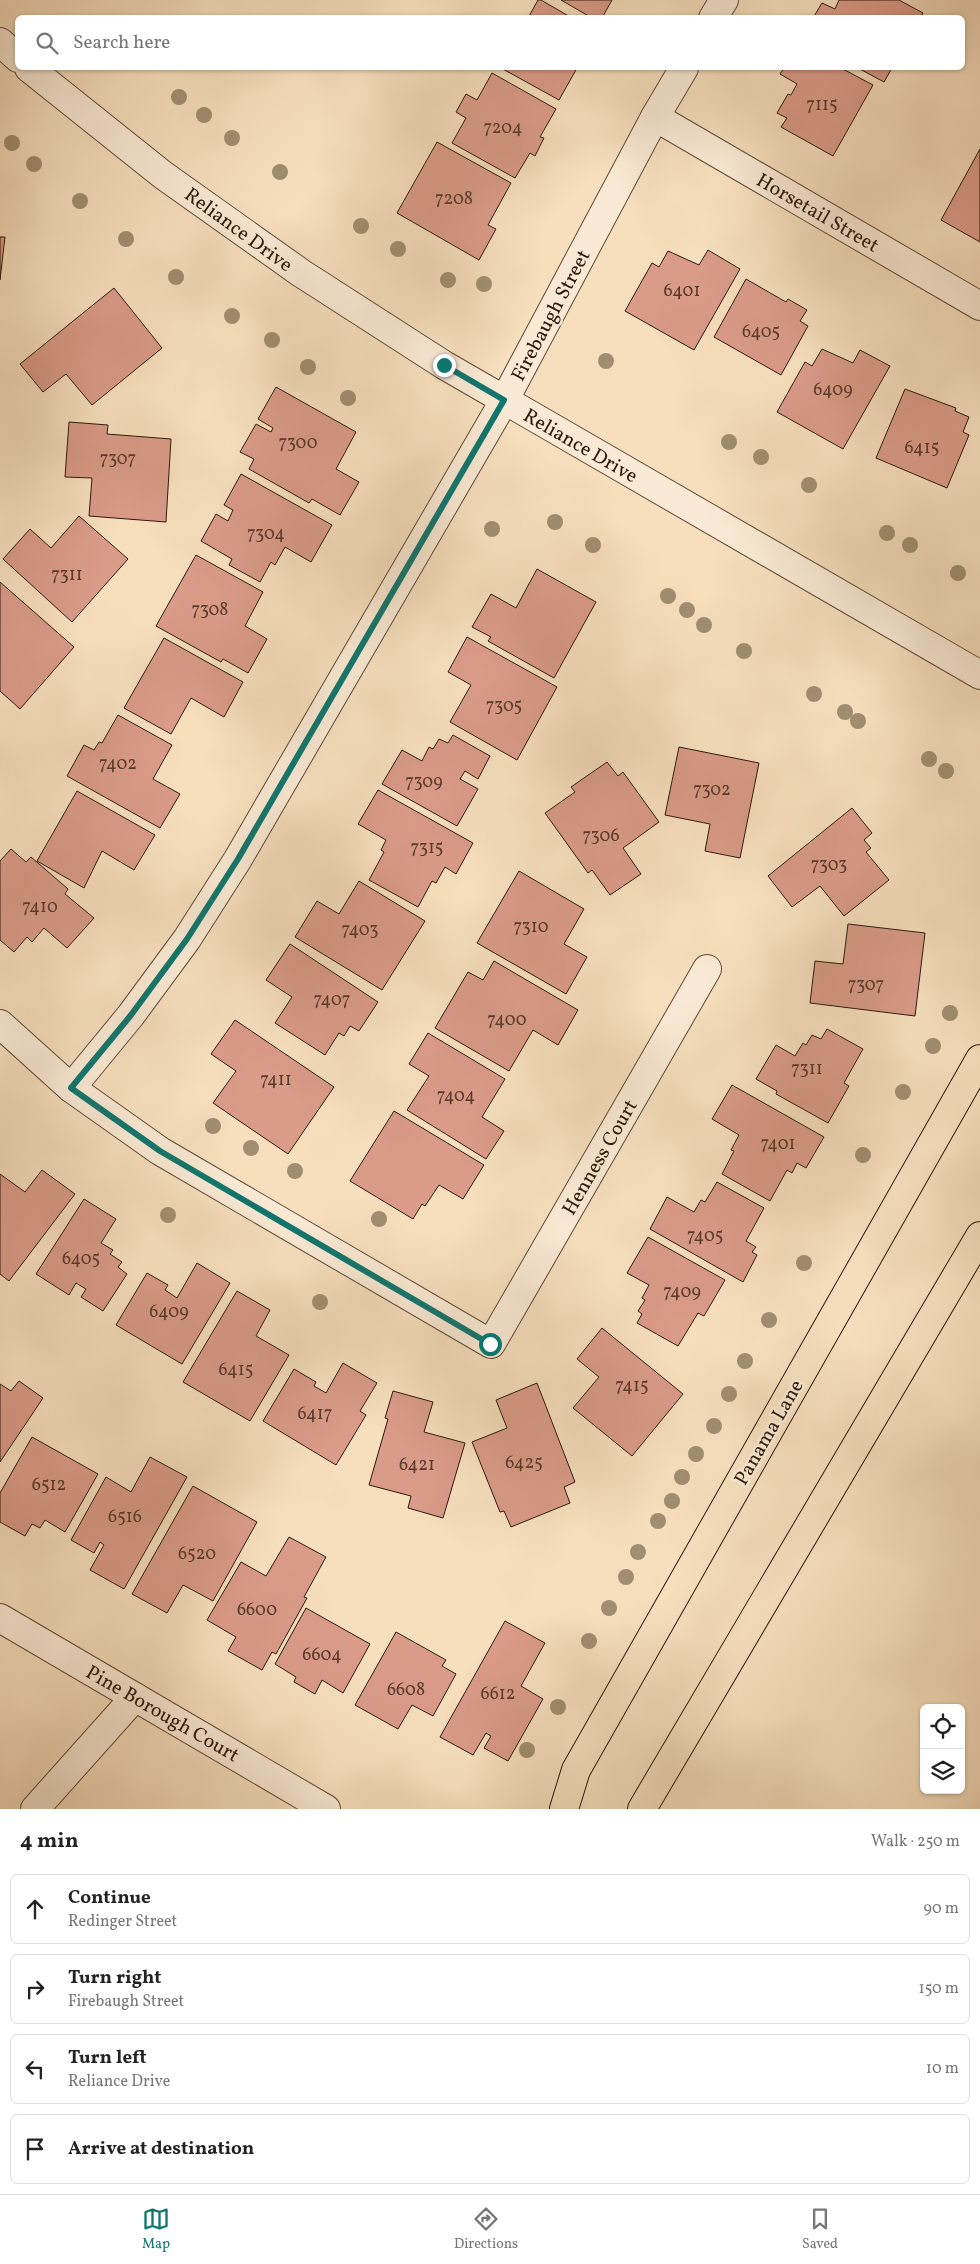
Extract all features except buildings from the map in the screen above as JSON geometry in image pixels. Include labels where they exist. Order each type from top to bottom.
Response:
[{"type":"main road","name":"Panama Lane","points":[[564,1809],[576,1770],[980,1059]]},
{"type":"main road","points":[[642,1809],[980,1236]]},
{"type":"street","points":[[715,15],[724,0]]},
{"type":"street","points":[[0,42],[15,55]]},
{"type":"street","name":"Reliance Drive","points":[[32,70],[163,175],[301,273],[504,400],[980,675]]},
{"type":"street","name":"Firebaugh Street","points":[[71,1088],[131,1015],[187,939],[238,859],[504,400],[655,117],[683,70]]},
{"type":"street","name":"Horsetail Street","points":[[655,117],[980,306]]},
{"type":"street","name":"Henness Court","points":[[71,1088],[160,1151],[490,1344],[707,969]]},
{"type":"street","points":[[0,1024],[71,1088]]},
{"type":"street","name":"Pine Borough Court","points":[[0,1618],[326,1809]]},
{"type":"street","points":[[35,1809],[135,1697]]},
{"type":"route","points":[[444,365],[504,400],[238,859],[187,939],[131,1015],[71,1088],[160,1151],[490,1344]]}]
